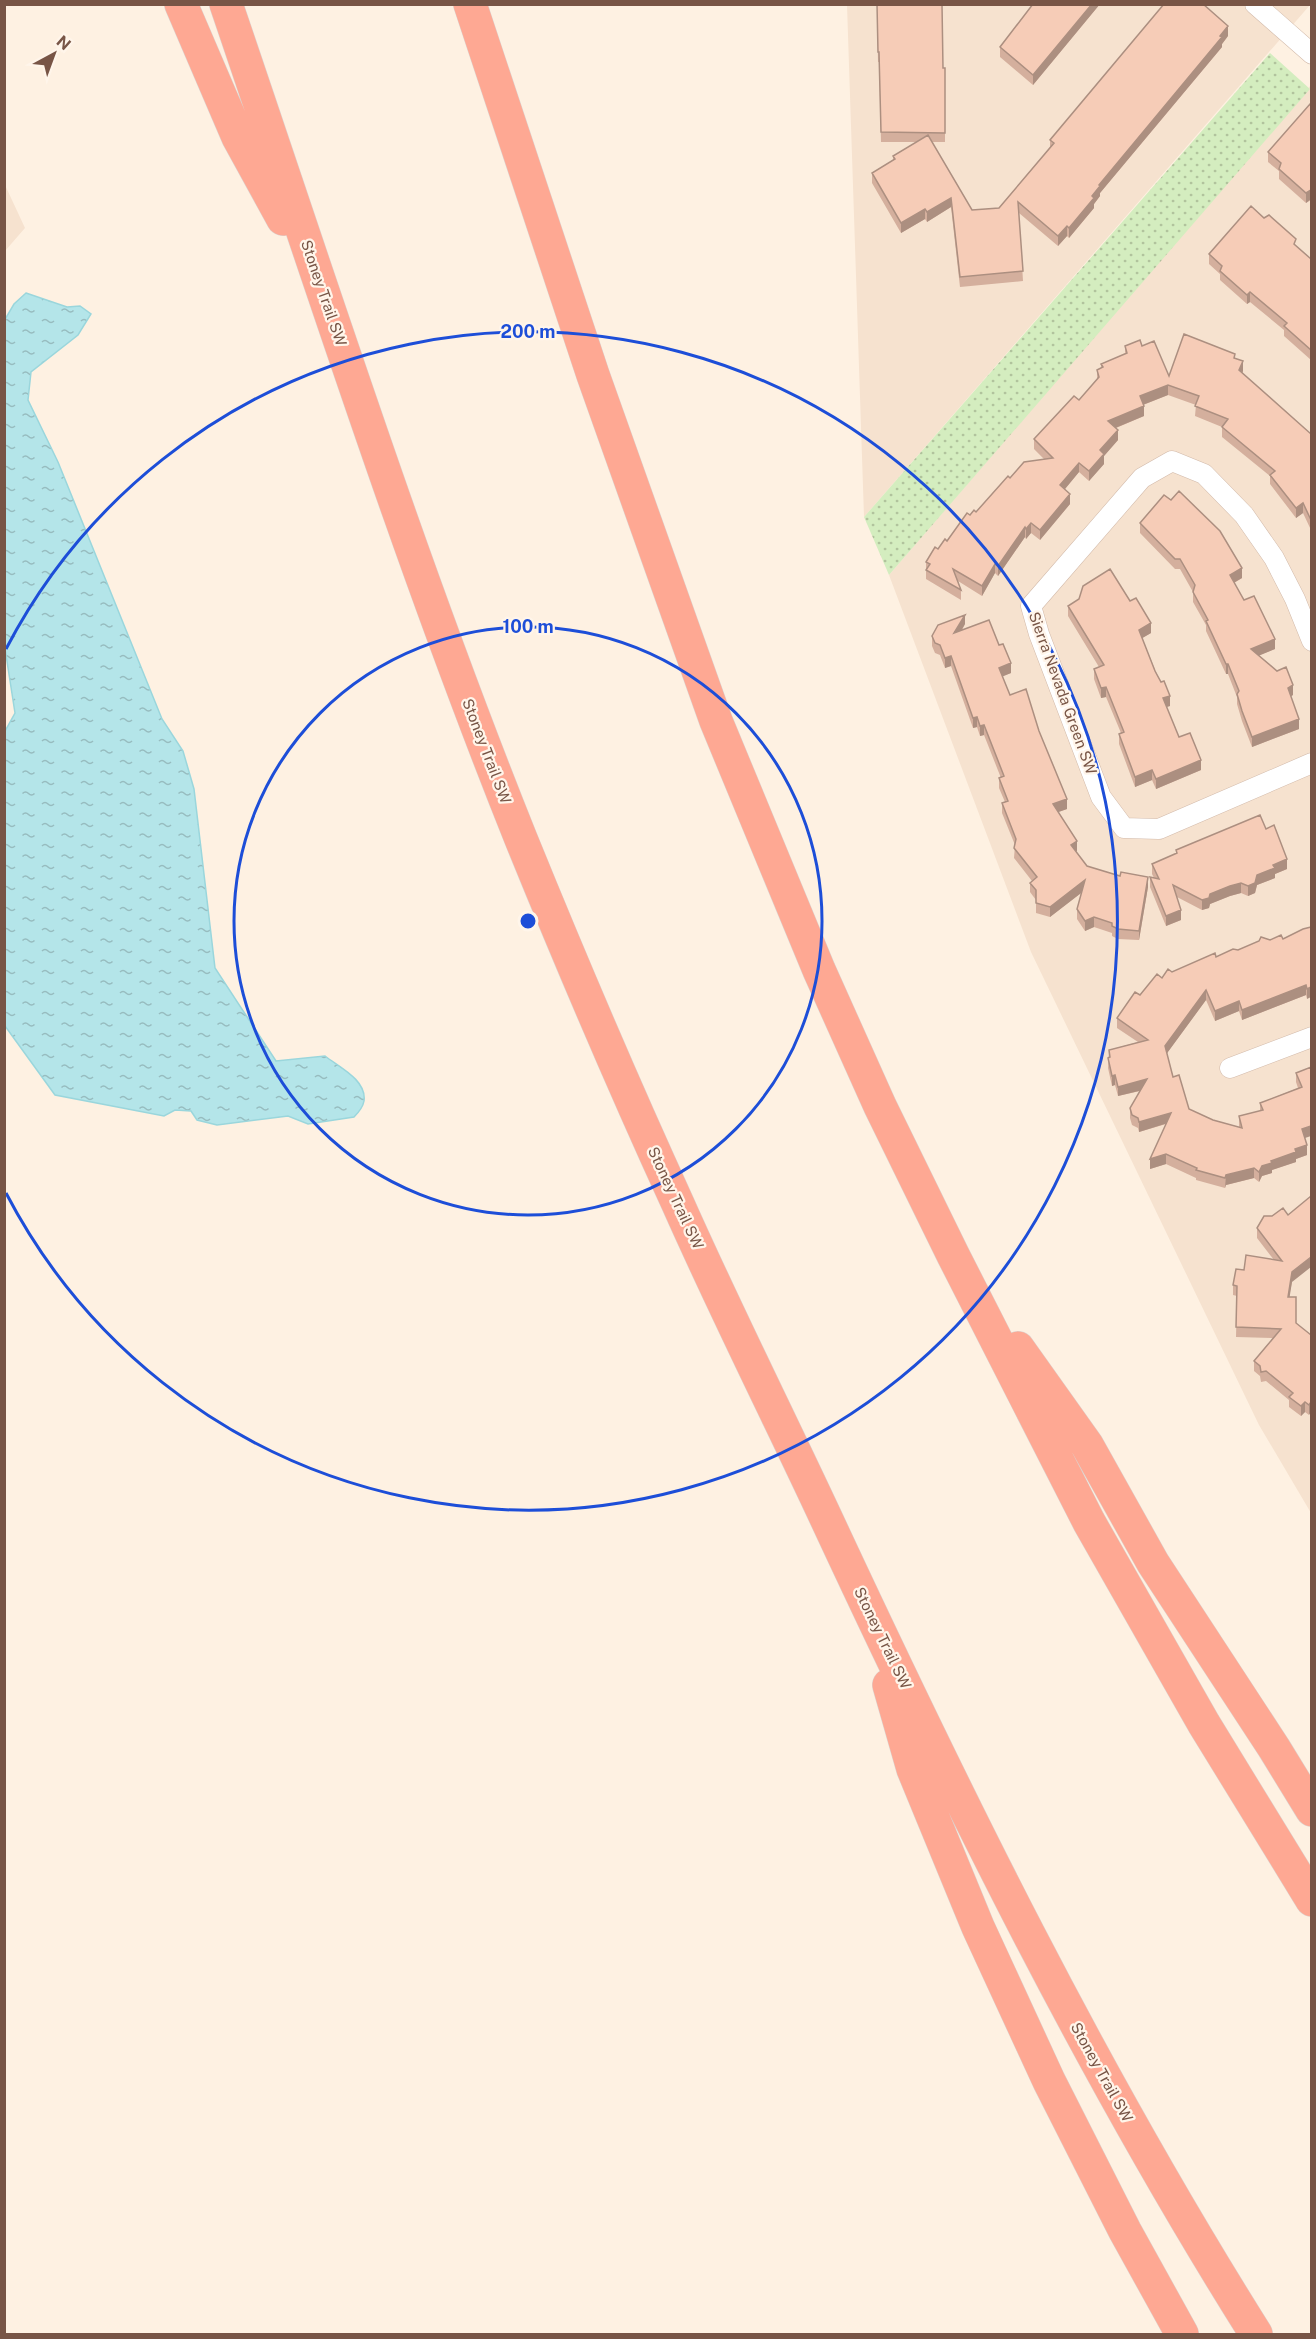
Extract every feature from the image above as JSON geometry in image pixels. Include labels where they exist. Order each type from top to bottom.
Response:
[{"type":"highway","points":[[181,4],[238,137],[325,295]]},
{"type":"highway","name":"Stoney Trail SW","points":[[226,4],[385,473],[449,652],[598,1027],[681,1212],[866,1605],[972,1822],[1096,2064],[1205,2253],[1256,2334]]},
{"type":"highway","points":[[470,4],[593,375],[716,721],[819,970],[880,1106],[1089,1522],[1204,1724],[1311,1900]]},
{"type":"highway","points":[[953,1255],[1087,1445],[1153,1563],[1274,1748],[1311,1810]]},
{"type":"highway","points":[[866,1605],[913,1769],[978,1927],[1049,2081],[1125,2231],[1182,2334]]},
{"type":"street","points":[[1256,4],[1311,54]]},
{"type":"street","name":"Sierra Nevada Green SW","points":[[1311,640],[1295,599],[1274,558],[1244,515],[1204,474],[1172,461],[1142,478],[1031,606],[1039,634],[1101,797],[1124,828],[1159,829],[1311,764]]},
{"type":"street","points":[[1230,1068],[1311,1037]]},
{"type":"shaded area","points":[[847,5],[1310,5],[864,517]]},
{"type":"shaded area","points":[[1311,85],[1311,1513],[1259,1425],[1031,952],[889,575]]},
{"type":"shaded area","points":[[5,185],[25,228],[4,251]]},
{"type":"green space","points":[[1270,53],[1310,89],[889,575],[864,517]]},
{"type":"water","points":[[26,293],[67,307],[80,306],[91,314],[78,335],[31,372],[28,400],[58,462],[162,719],[183,751],[194,789],[215,968],[276,1061],[325,1056],[357,1080],[364,1093],[364,1101],[354,1117],[308,1124],[288,1116],[217,1125],[197,1120],[191,1111],[175,1110],[164,1116],[55,1095],[5,1026],[4,733],[15,713],[4,642],[4,321],[14,304]]},
{"type":"building","points":[[877,4],[942,4],[945,133],[881,132]]},
{"type":"building","points":[[1033,4],[1092,4],[1033,75],[1000,47]]},
{"type":"building","points":[[1164,4],[1203,4],[1228,26],[1220,36],[1222,37],[1099,185],[1092,196],[1094,198],[1069,228],[1067,226],[1058,236],[1018,202],[1023,271],[960,277],[951,198],[901,223],[872,173],[895,159],[893,156],[928,135],[972,210],[999,208],[1054,143],[1050,140]]},
{"type":"building","points":[[1310,104],[1311,190],[1306,193],[1279,169],[1281,163],[1268,152]]},
{"type":"building","points":[[1251,206],[1264,218],[1269,215],[1296,239],[1294,244],[1311,259],[1311,350],[1284,326],[1287,323],[1250,292],[1247,295],[1220,271],[1222,266],[1209,254]]},
{"type":"building","points":[[1184,334],[1235,354],[1234,358],[1243,361],[1239,370],[1311,434],[1311,520],[1303,503],[1296,508],[1270,475],[1275,471],[1222,427],[1228,419],[1195,406],[1199,396],[1168,385],[1140,396],[1144,406],[1108,421],[1118,430],[1100,450],[1104,454],[1089,471],[1079,463],[1060,485],[1070,494],[1040,530],[1031,523],[1026,529],[1025,527],[998,566],[995,564],[982,586],[953,569],[961,590],[926,570],[930,564],[926,562],[935,547],[938,549],[945,539],[947,541],[967,513],[970,515],[974,510],[976,512],[1008,476],[1010,478],[1024,462],[1053,458],[1034,439],[1074,396],[1079,400],[1099,377],[1097,370],[1103,367],[1101,364],[1127,353],[1125,346],[1140,340],[1142,346],[1154,341],[1169,376]]},
{"type":"building","points":[[1179,491],[1220,531],[1242,568],[1230,575],[1244,600],[1254,596],[1275,639],[1251,649],[1277,671],[1286,667],[1293,685],[1288,688],[1299,719],[1252,737],[1237,694],[1239,691],[1206,621],[1208,620],[1193,592],[1195,585],[1180,559],[1175,559],[1140,523],[1164,495],[1171,500]]},
{"type":"building","points":[[1110,569],[1130,601],[1136,598],[1151,623],[1139,630],[1155,671],[1161,682],[1164,681],[1170,696],[1163,698],[1179,737],[1190,733],[1201,760],[1156,779],[1152,770],[1135,777],[1119,734],[1124,732],[1106,687],[1101,688],[1094,669],[1104,665],[1068,606],[1079,599],[1083,586]]},
{"type":"building","points":[[965,615],[954,633],[989,620],[999,645],[1003,644],[1011,663],[999,668],[1010,695],[1026,689],[1039,731],[1067,799],[1053,804],[1077,841],[1071,845],[1087,866],[1120,876],[1121,872],[1148,877],[1139,931],[1118,929],[1112,926],[1112,923],[1094,917],[1085,921],[1077,909],[1085,880],[1050,907],[1036,903],[1036,890],[1030,883],[1037,877],[1014,848],[1016,839],[1002,803],[1008,801],[999,778],[1004,776],[984,725],[980,726],[977,717],[973,718],[951,656],[945,658],[940,645],[935,643],[932,636],[938,625]]},
{"type":"building","points":[[1260,815],[1266,829],[1274,825],[1287,859],[1273,865],[1275,868],[1257,875],[1255,883],[1248,886],[1241,883],[1230,886],[1202,900],[1173,885],[1181,910],[1166,916],[1150,877],[1159,879],[1152,864],[1177,853],[1176,850]]},
{"type":"building","points":[[1311,927],[1311,987],[1307,989],[1306,985],[1242,1010],[1239,1001],[1215,1011],[1206,990],[1165,1046],[1173,1077],[1179,1075],[1189,1109],[1213,1120],[1242,1128],[1239,1116],[1263,1110],[1260,1103],[1302,1087],[1296,1073],[1311,1067],[1311,1126],[1302,1129],[1307,1145],[1262,1166],[1259,1172],[1254,1168],[1226,1175],[1225,1178],[1196,1170],[1197,1168],[1166,1154],[1150,1159],[1171,1113],[1139,1122],[1138,1118],[1132,1115],[1130,1108],[1147,1079],[1118,1087],[1115,1075],[1112,1076],[1108,1058],[1110,1057],[1109,1050],[1148,1040],[1117,1018],[1135,992],[1140,995],[1157,974],[1162,978],[1168,969],[1172,972],[1215,953],[1216,957],[1233,949],[1238,950],[1259,941],[1261,937],[1270,940],[1281,935],[1283,939]]},
{"type":"building","points":[[1311,1196],[1311,1257],[1292,1272],[1288,1297],[1296,1297],[1296,1323],[1311,1335],[1311,1402],[1309,1405],[1305,1402],[1301,1406],[1289,1397],[1293,1393],[1266,1371],[1261,1372],[1260,1366],[1254,1361],[1281,1329],[1236,1327],[1237,1286],[1233,1285],[1236,1269],[1244,1270],[1246,1255],[1282,1261],[1257,1228],[1264,1216],[1272,1216],[1283,1208],[1288,1215]]}]
